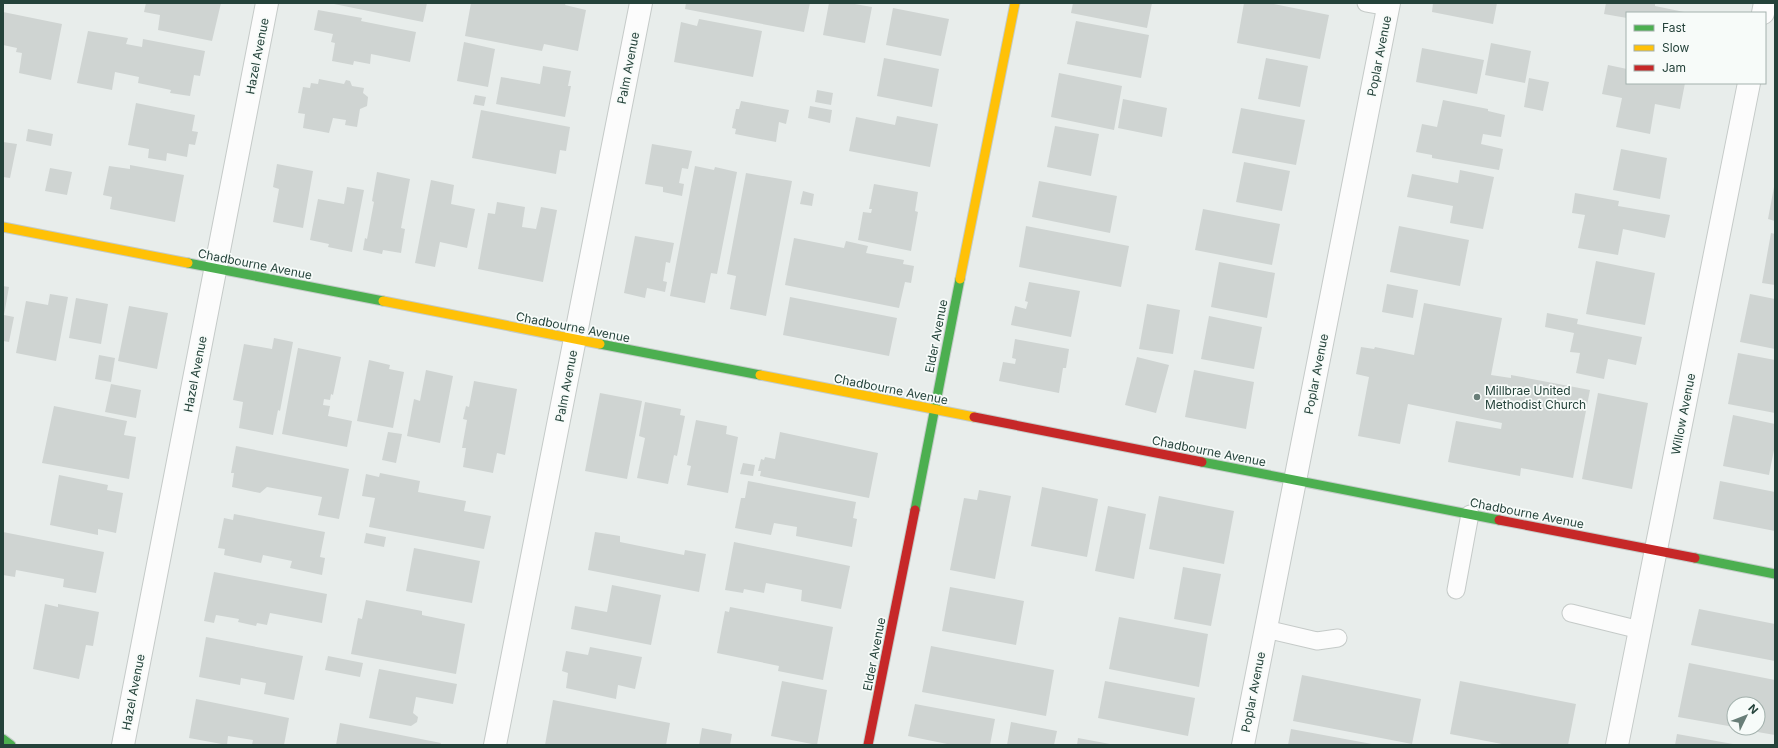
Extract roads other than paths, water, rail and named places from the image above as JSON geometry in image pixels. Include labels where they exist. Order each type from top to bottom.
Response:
[{"type":"street","name":"Hazel Avenue","points":[[123,745],[268,3]]},
{"type":"street","name":"Palm Avenue","points":[[495,745],[641,3]]},
{"type":"street","name":"Elder Avenue","points":[[868,745],[1015,3]]},
{"type":"street","name":"Poplar Avenue","points":[[1243,745],[1389,5]]},
{"type":"street","name":"Willow Avenue","points":[[1617,745],[1749,84]]},
{"type":"street","name":"Chadbourne Avenue","points":[[3,227],[1775,574]]},
{"type":"street","points":[[3,739],[11,745]]},
{"type":"lane","points":[[1366,3],[1389,5]]},
{"type":"lane","points":[[1456,590],[1470,514]]},
{"type":"lane","points":[[1571,613],[1640,630]]},
{"type":"lane","points":[[1266,629],[1317,641],[1338,638]]},
{"type":"place","name":"Millbrae United Methodist Church","points":[[1477,397]]}]
